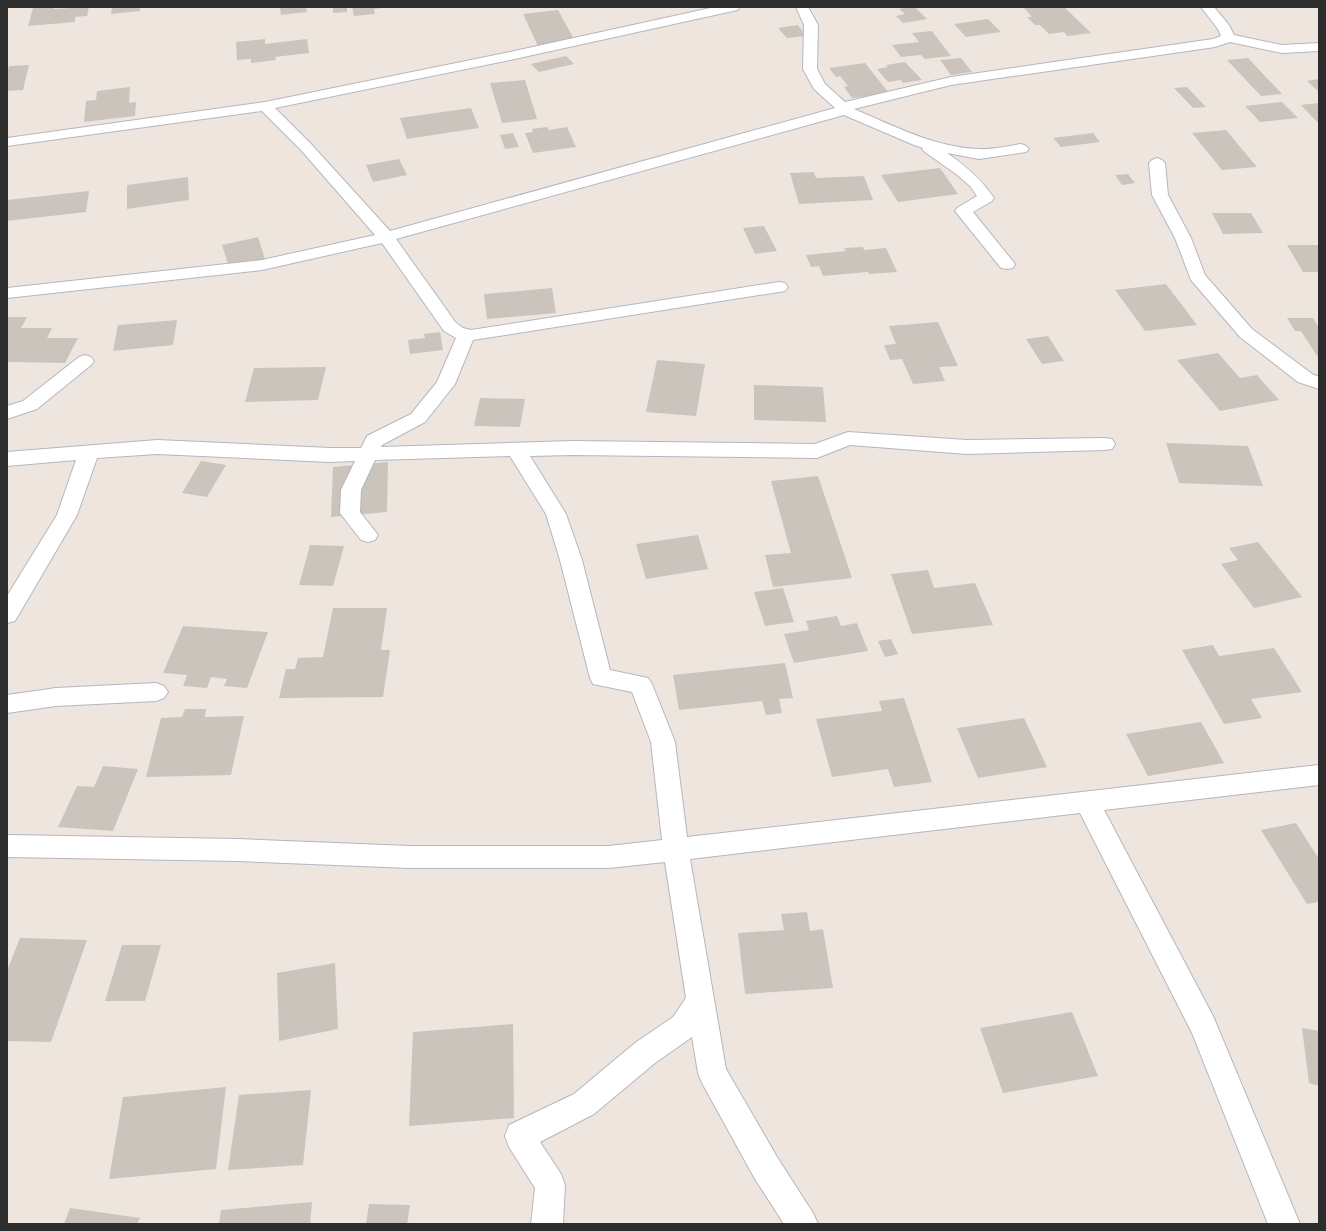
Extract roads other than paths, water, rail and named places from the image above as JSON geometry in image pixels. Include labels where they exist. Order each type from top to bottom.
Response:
[{"type":"street","points":[[7,142],[265,106],[510,56],[734,7]]},
{"type":"street","points":[[802,7],[811,25],[810,69],[819,86],[845,110],[919,142],[943,148],[979,154],[1021,149]]},
{"type":"street","points":[[1207,7],[1224,28],[1229,38]]},
{"type":"street","points":[[7,293],[262,265],[386,237],[845,110],[847,106],[951,81],[1215,43],[1229,38],[1282,49],[1319,46]]},
{"type":"street","points":[[265,106],[306,147],[386,237],[450,327],[458,333],[471,336],[779,287]]},
{"type":"street","points":[[919,142],[958,168],[980,186],[986,198],[963,212],[1007,264]]},
{"type":"street","points":[[1157,163],[1160,195],[1183,238],[1197,276],[1246,333],[1305,378],[1319,383]]},
{"type":"street","points":[[368,535],[350,513],[351,490],[367,454],[374,442],[418,418],[446,384],[466,335]]},
{"type":"street","points":[[7,413],[30,405],[85,361]]},
{"type":"street","points":[[7,459],[157,447],[330,455],[572,448],[817,451],[848,438],[967,447],[1105,444]]},
{"type":"street","points":[[516,450],[556,514],[571,560],[601,678],[640,684],[663,742],[676,849],[712,1073],[766,1168],[802,1224]]},
{"type":"street","points":[[7,615],[67,515],[89,452]]},
{"type":"street","points":[[7,704],[56,697],[156,692]]},
{"type":"street","points":[[7,846],[246,851],[410,857],[609,857],[1319,775]]},
{"type":"street","points":[[1087,802],[1203,1026],[1284,1224]]},
{"type":"street","points":[[547,1224],[550,1185],[520,1136],[584,1104],[645,1053],[683,1027],[700,1001]]}]
